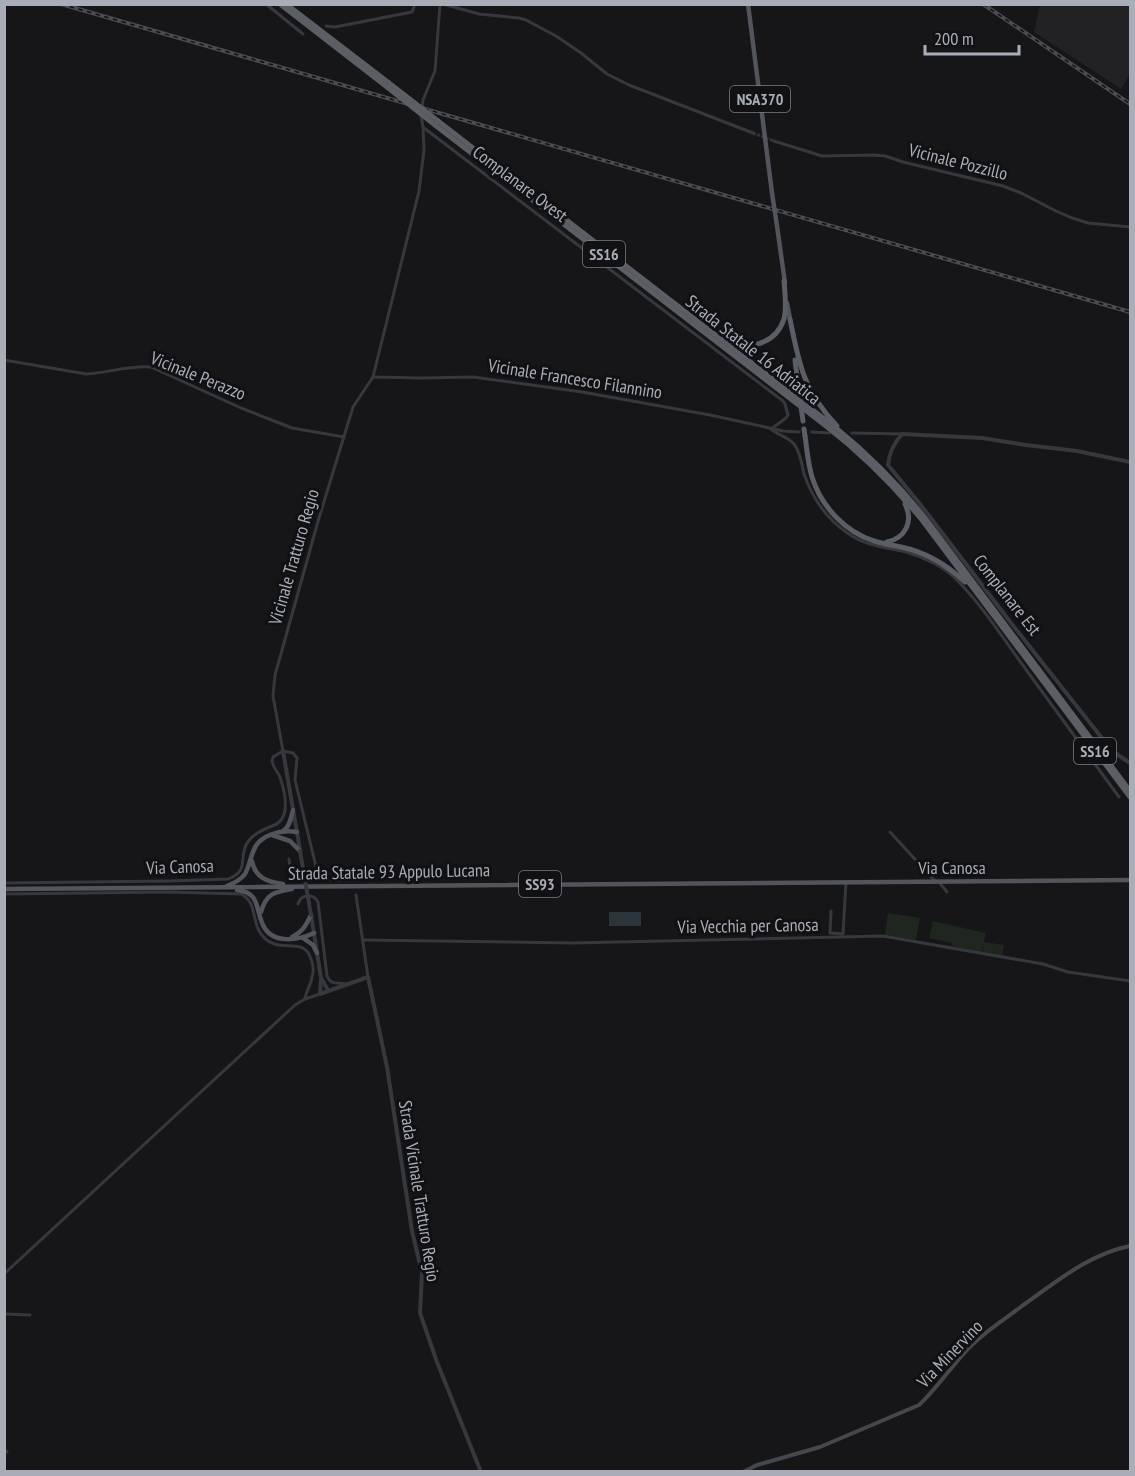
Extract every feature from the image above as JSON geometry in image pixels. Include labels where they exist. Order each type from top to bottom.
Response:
[{"type":"highway","name":"Strada Statale 16 Adriatica","points":[[280,4],[388,85]]},
{"type":"highway","name":"Strada Statale 16 Adriatica","points":[[286,4],[844,439],[879,471],[908,503],[1131,790]]},
{"type":"highway","name":"Strada Statale 16 Adriatica","points":[[437,123],[856,444],[882,468],[910,500],[1131,797]]},
{"type":"highway","name":"SS16","points":[[696,320],[734,344],[748,346],[762,343],[773,335],[782,323],[785,312],[784,281]]},
{"type":"highway","name":"SS16","points":[[790,320],[803,421],[802,430],[813,479],[825,504],[840,522],[852,531],[866,538],[916,551],[942,564],[963,580],[988,608]]},
{"type":"highway","name":"SS16","points":[[790,320],[799,362],[809,388],[829,417],[856,444]]},
{"type":"highway","name":"SS16","points":[[879,471],[907,506],[909,517],[907,527],[901,536],[894,541],[882,543]]},
{"type":"main road","name":"NSA370","points":[[748,4],[790,320]]},
{"type":"main road","points":[[282,834],[289,824],[293,810]]},
{"type":"main road","points":[[222,888],[241,878],[258,843],[272,835],[297,832]]},
{"type":"main road","points":[[282,834],[300,851]]},
{"type":"main road","points":[[251,858],[256,873],[263,879],[272,883],[307,886]]},
{"type":"main road","name":"Via Canosa","points":[[773,883],[1131,880]]},
{"type":"main road","name":"Strada Statale 93 Appulo Lucana","points":[[4,889],[773,883]]},
{"type":"main road","points":[[261,919],[268,897],[275,892],[307,886]]},
{"type":"main road","points":[[222,888],[245,891],[252,896],[257,903],[263,927],[275,937],[289,939],[314,933]]},
{"type":"main road","points":[[302,935],[311,915]]},
{"type":"main road","points":[[302,935],[313,945],[317,953]]},
{"type":"main road","name":"Via Minervino","points":[[744,1472],[820,1447],[919,1405],[930,1395],[967,1349],[983,1334],[1078,1266],[1102,1254],[1131,1246]]},
{"type":"street","points":[[266,4],[303,34]]},
{"type":"street","points":[[326,26],[335,27],[412,12],[415,4]]},
{"type":"street","points":[[442,4],[479,14],[526,20],[556,36],[607,74],[628,85],[753,133]]},
{"type":"street","name":"Vicinale Tratturo Regio","points":[[283,752],[273,684],[319,518],[353,407],[373,377],[419,191],[424,150],[421,116],[423,100],[435,71],[442,4]]},
{"type":"street","name":"Complanare Ovest","points":[[423,128],[783,402],[788,415],[771,429]]},
{"type":"street","name":"Vicinale Pozzillo","points":[[774,141],[822,156],[885,156],[1003,186],[1071,218],[1088,223],[1131,227]]},
{"type":"street","name":"Vicinale Perazzo","points":[[4,360],[86,374],[137,366],[151,367],[241,408],[292,428],[344,437]]},
{"type":"street","name":"Vicinale Francesco Filannino","points":[[373,377],[473,376],[710,414],[771,429]]},
{"type":"street","points":[[771,429],[802,430]]},
{"type":"street","points":[[771,429],[795,445],[806,478],[819,505],[827,516],[843,530],[873,546],[919,556],[956,579],[997,630],[1119,797]]},
{"type":"street","points":[[812,432],[830,433]]},
{"type":"street","points":[[852,433],[982,438],[1077,451],[1131,462]]},
{"type":"street","name":"Complanare Est","points":[[902,434],[894,444],[888,465],[1110,748],[1131,763]]},
{"type":"street","points":[[320,994],[321,978],[283,752],[293,753],[297,758],[295,780],[318,875],[324,880],[352,880]]},
{"type":"street","name":"Via Canosa","points":[[4,883],[228,879],[241,869],[244,864],[245,851],[257,832],[279,823],[284,816],[282,784],[272,760],[273,757],[283,752]]},
{"type":"street","points":[[890,832],[947,892]]},
{"type":"street","points":[[289,859],[294,876],[308,878],[318,875]]},
{"type":"street","points":[[831,911],[830,933],[843,934],[846,882]]},
{"type":"street","name":"Via Canosa","points":[[4,894],[169,892],[242,894],[250,900],[256,925],[264,938],[279,946],[299,946],[304,948],[310,956],[313,976],[305,999]]},
{"type":"street","points":[[4,1274],[287,1013],[305,999],[368,977],[356,895]]},
{"type":"street","points":[[298,904],[304,896],[316,898],[327,976],[333,983],[346,984]]},
{"type":"street","points":[[837,909],[844,909]]},
{"type":"street","name":"Via Vecchia per Canosa","points":[[363,940],[573,943],[883,936],[1043,964],[1068,972],[1131,981]]},
{"type":"street","name":"Strada Vicinale Tratturo Regio","points":[[368,977],[387,1067],[412,1231],[422,1272],[420,1313],[481,1472]]},
{"type":"street","points":[[321,978],[328,990]]},
{"type":"street","points":[[4,1314],[30,1316]]},
{"type":"shaded area","points":[[1040,5],[1130,5],[1130,73],[1121,89],[1034,32]]},
{"type":"shaded area","points":[[609,912],[641,912],[641,926],[609,926]]},
{"type":"shaded area","points":[[888,913],[920,918],[916,940],[885,935]]},
{"type":"shaded area","points":[[933,921],[986,933],[984,942],[1004,945],[1002,955],[983,952],[984,944],[982,952],[952,946],[952,943],[929,938]]},
{"type":"tunnel","points":[[753,133],[774,141]]},
{"type":"railway","points":[[61,4],[1130,312]]},
{"type":"railway","points":[[983,4],[1130,104]]}]
